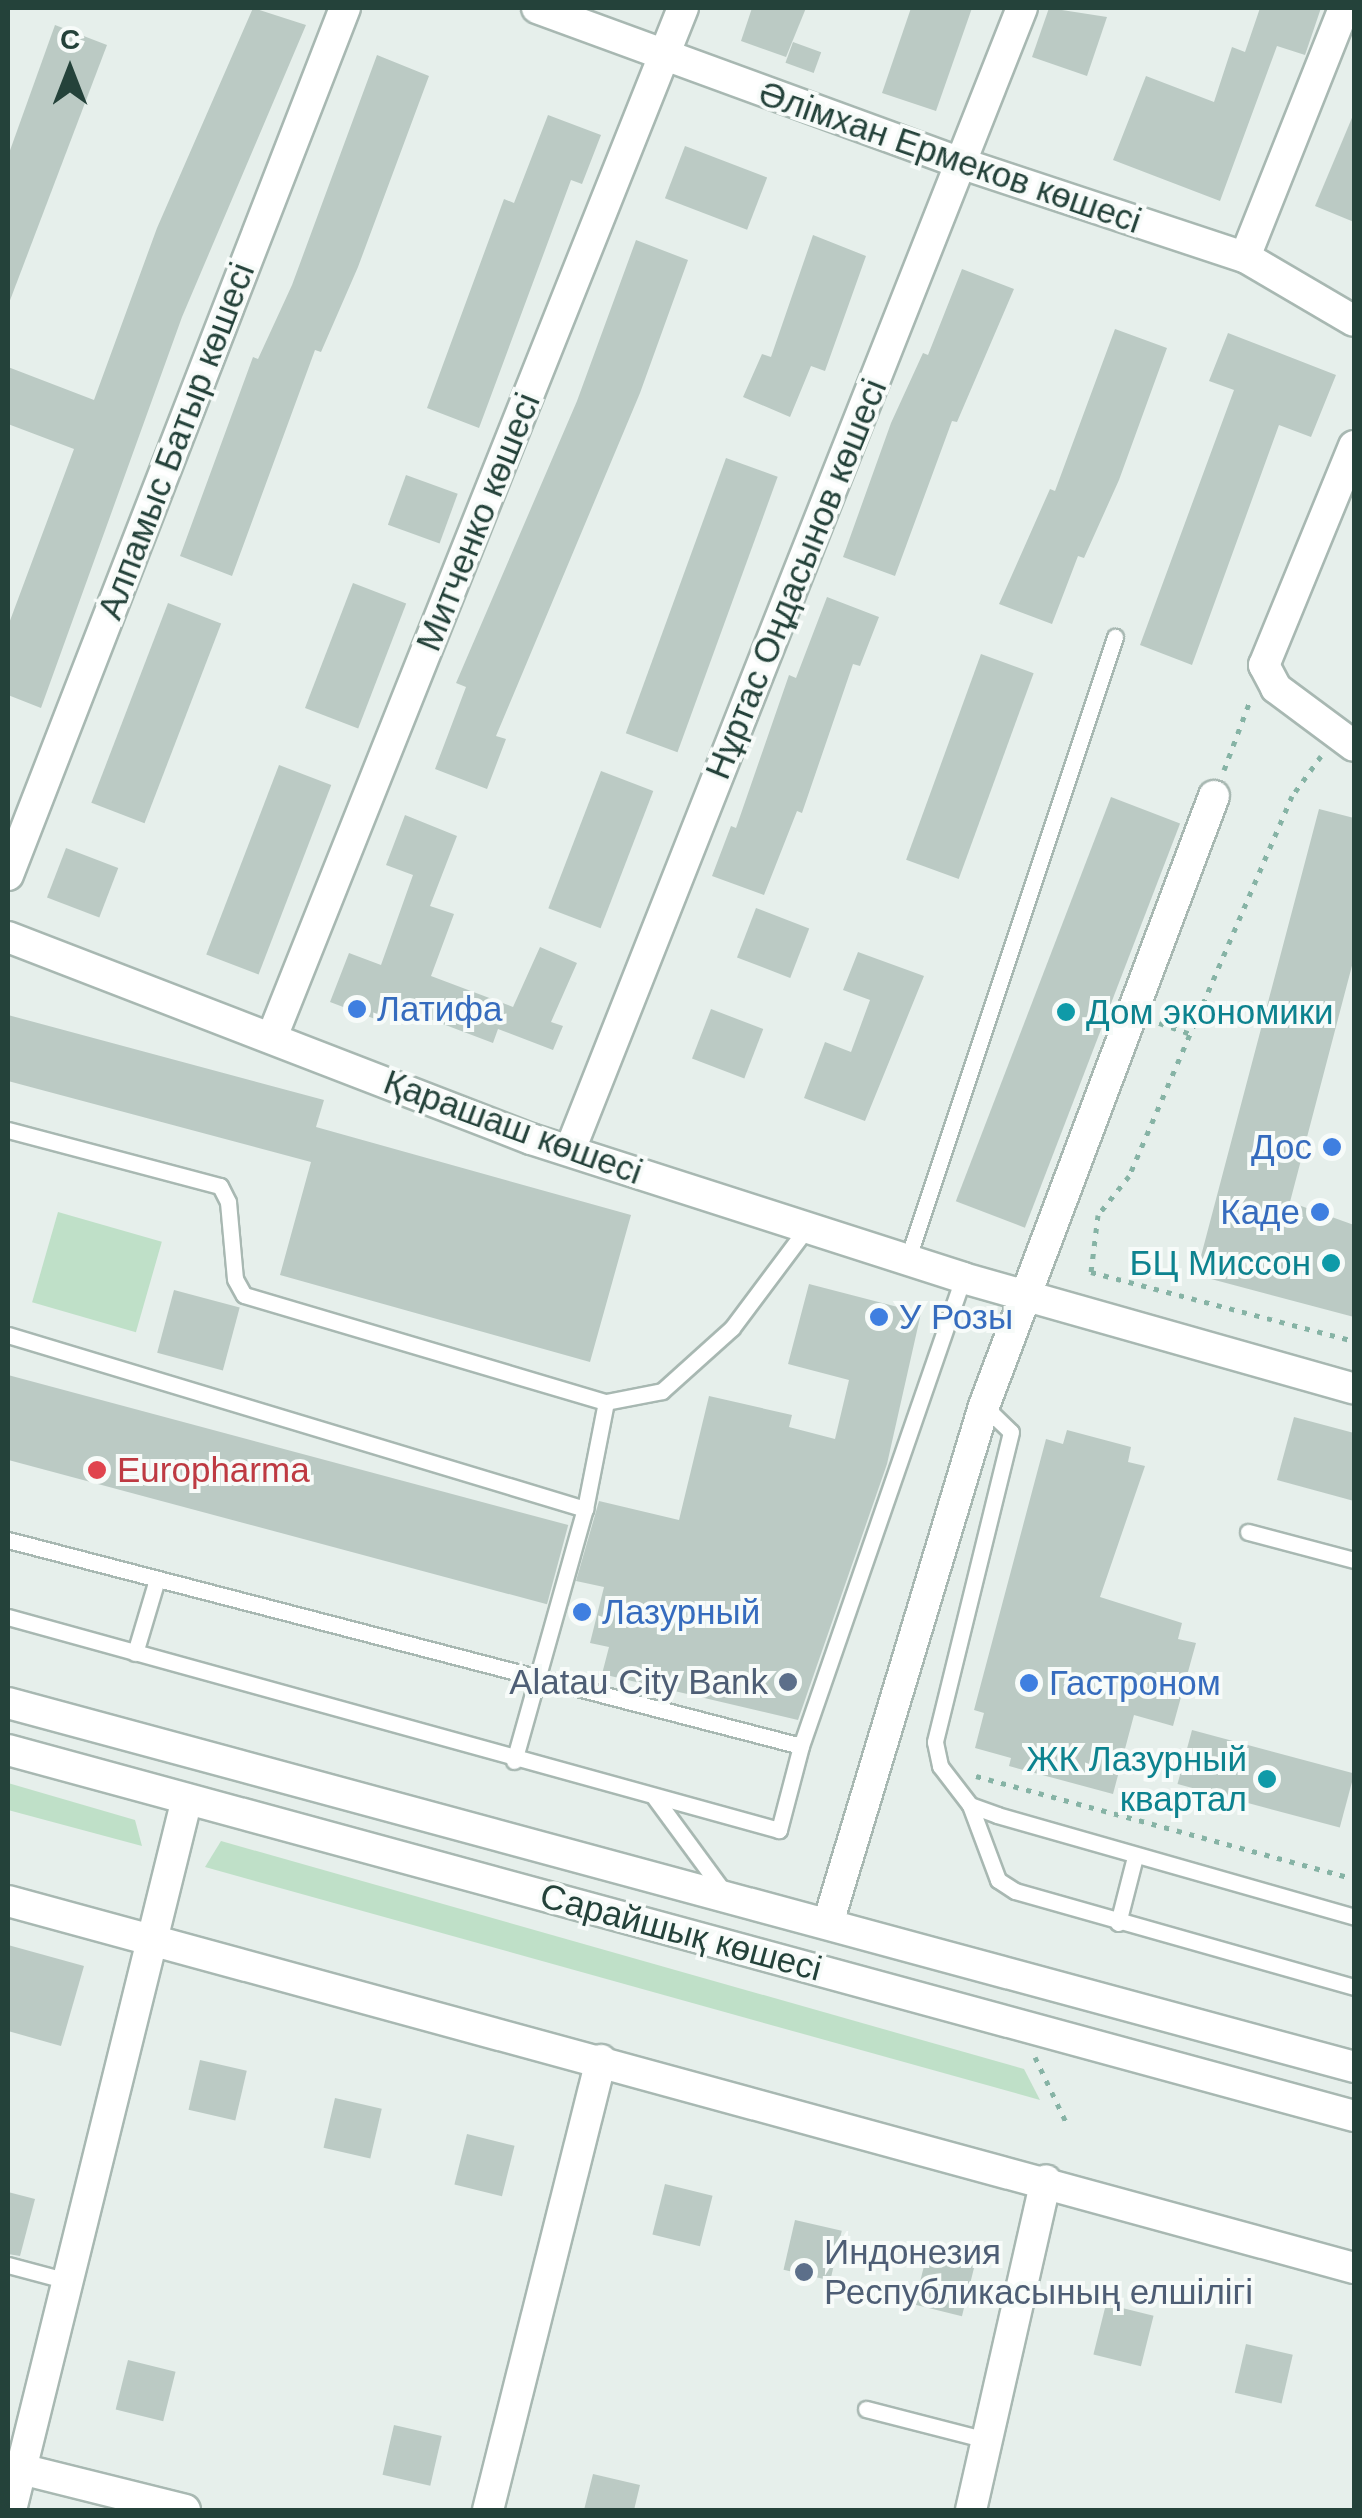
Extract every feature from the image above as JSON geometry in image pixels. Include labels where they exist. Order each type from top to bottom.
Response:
[{"type":"street","name":"Алпамыс Батыр көшесі","points":[[8,875],[346,8]]},
{"type":"street","name":"Әлімхан Ермеков көшесі","points":[[537,8],[663,58],[1244,258],[1354,321]]},
{"type":"street","name":"Митченко көшесі","points":[[272,1037],[684,8]]},
{"type":"street","name":"Нұртас Оңдасынов көшесі","points":[[570,1150],[1022,8]]},
{"type":"street","points":[[1244,258],[1344,8]]},
{"type":"street","points":[[1346,739],[1276,688],[1264,666],[1354,446]]},
{"type":"street","points":[[402,1857],[442,1855],[804,1949],[828,1923],[984,1406],[1214,796]]},
{"type":"street","name":"Қарашаш көшесі","points":[[8,937],[570,1150],[907,1261],[1354,1388]]},
{"type":"street","name":"Сарайшық көшесі","points":[[8,1703],[1354,2067]]},
{"type":"street","name":"Сарайшық көшесі","points":[[8,1750],[1354,2116]]},
{"type":"street","points":[[11,2510],[187,1799]]},
{"type":"street","points":[[8,1901],[1046,2180],[1354,2268]]},
{"type":"street","points":[[919,1996],[931,1968],[942,1967],[1218,2046],[1272,2044]]},
{"type":"street","points":[[488,2510],[600,2060]]},
{"type":"street","points":[[971,2510],[1046,2180]]},
{"type":"street","points":[[21,2469],[185,2510]]},
{"type":"lane","points":[[907,1261],[1115,637]]},
{"type":"lane","points":[[8,1130],[220,1186],[228,1202],[235,1279],[244,1295],[606,1402],[662,1391],[732,1328],[806,1229]]},
{"type":"lane","points":[[8,1617],[514,1761],[779,1830],[802,1746],[963,1278]]},
{"type":"lane","points":[[8,1335],[585,1509]]},
{"type":"lane","points":[[514,1761],[585,1509],[606,1402]]},
{"type":"lane","points":[[984,1406],[1011,1432],[935,1742],[940,1766],[970,1804],[998,1880],[1118,1923],[1354,1987]]},
{"type":"lane","points":[[1248,1532],[1354,1560]]},
{"type":"lane","points":[[8,1540],[802,1746]]},
{"type":"lane","points":[[135,1653],[157,1579]]},
{"type":"lane","points":[[654,1798],[726,1896]]},
{"type":"lane","points":[[970,1804],[1135,1857],[1354,1917]]},
{"type":"lane","points":[[1118,1923],[1135,1857]]},
{"type":"lane","points":[[8,2265],[68,2281]]},
{"type":"lane","points":[[866,2409],[987,2440]]},
{"type":"path","points":[[1214,796],[1264,666]]},
{"type":"path","points":[[1346,739],[1292,796],[1194,1035],[1129,1176],[1098,1215],[1091,1272],[1354,1341]]},
{"type":"path","points":[[1132,1012],[1194,1035]]},
{"type":"path","points":[[940,1766],[1354,1879]]},
{"type":"green space","points":[[58,1212],[162,1242],[136,1332],[32,1302]]},
{"type":"green space","points":[[8,1783],[135,1820],[142,1846],[8,1810]]},
{"type":"green space","points":[[221,1841],[1024,2069],[1040,2100],[205,1867]]},
{"type":"building","points":[[253,8],[306,25],[182,317],[41,708],[8,695],[8,626],[74,449],[8,424],[8,367],[94,400],[157,228]]},
{"type":"building","points":[[752,8],[806,8],[786,57],[741,41]]},
{"type":"building","points":[[911,8],[972,8],[936,111],[882,93]]},
{"type":"building","points":[[1049,8],[1107,17],[1087,76],[1032,57]]},
{"type":"building","points":[[1260,8],[1321,8],[1305,55],[1277,46],[1220,201],[1113,160],[1146,76],[1214,102],[1232,47],[1245,52]]},
{"type":"building","points":[[55,25],[107,45],[9,303],[8,156]]},
{"type":"building","points":[[793,42],[821,52],[814,73],[785,63]]},
{"type":"building","points":[[377,55],[429,76],[358,267],[321,352],[315,350],[232,576],[180,556],[253,357],[258,359],[292,285]]},
{"type":"building","points":[[1354,113],[1354,222],[1315,206]]},
{"type":"building","points":[[548,115],[601,135],[582,184],[571,180],[479,428],[427,408],[504,199],[514,203]]},
{"type":"building","points":[[685,146],[767,178],[747,230],[665,198]]},
{"type":"building","points":[[813,235],[866,256],[825,371],[811,366],[790,417],[743,397],[762,354],[771,357]]},
{"type":"building","points":[[636,240],[688,260],[640,393],[496,736],[506,739],[487,789],[435,769],[466,687],[456,683],[577,401]]},
{"type":"building","points":[[962,269],[1014,289],[957,422],[952,421],[895,576],[843,557],[891,423],[923,353],[928,355]]},
{"type":"building","points":[[1115,329],[1167,348],[1119,480],[1084,558],[1078,556],[1052,624],[999,604],[1050,489],[1055,491]]},
{"type":"building","points":[[1228,333],[1336,375],[1311,437],[1279,425],[1192,665],[1140,645],[1234,390],[1209,381]]},
{"type":"building","points":[[726,458],[778,477],[677,752],[626,733]]},
{"type":"building","points":[[406,475],[458,494],[440,544],[388,525]]},
{"type":"building","points":[[353,583],[406,603],[358,729],[305,708]]},
{"type":"building","points":[[827,597],[879,617],[860,666],[853,664],[802,813],[797,811],[764,895],[712,876],[731,826],[736,828],[789,675],[796,678]]},
{"type":"building","points":[[168,603],[221,623],[145,823],[91,803]]},
{"type":"building","points":[[981,654],[1034,673],[959,879],[906,860]]},
{"type":"building","points":[[279,765],[331,785],[259,975],[206,955]]},
{"type":"building","points":[[601,771],[653,791],[601,928],[548,908]]},
{"type":"building","name":"Дом экономики","points":[[1111,797],[1180,824],[1025,1228],[956,1201]]},
{"type":"building","points":[[1319,809],[1354,818],[1354,958],[1290,1202],[1354,1225],[1354,1317],[1196,1275]]},
{"type":"building","points":[[405,815],[457,836],[430,906],[454,914],[431,976],[513,1007],[540,947],[577,963],[551,1022],[563,1026],[553,1050],[498,1029],[493,1043],[390,1004],[383,1022],[330,1002],[349,953],[381,965],[413,875],[386,865]]},
{"type":"building","points":[[66,848],[118,868],[99,918],[47,897]]},
{"type":"building","points":[[756,908],[809,928],[790,978],[737,957]]},
{"type":"building","points":[[858,952],[924,976],[865,1121],[804,1098],[825,1042],[851,1052],[870,1000],[843,990]]},
{"type":"building","points":[[711,1009],[763,1029],[744,1079],[692,1058]]},
{"type":"building","points":[[8,1015],[324,1100],[316,1127],[631,1215],[590,1362],[280,1275],[311,1162],[8,1081]]},
{"type":"building","points":[[809,1284],[921,1313],[887,1464],[798,1720],[602,1674],[609,1647],[590,1643],[604,1587],[576,1581],[599,1501],[679,1520],[709,1396],[792,1415],[789,1427],[835,1439],[849,1380],[788,1364]]},
{"type":"building","points":[[174,1290],[240,1308],[223,1370],[157,1353]]},
{"type":"building","points":[[8,1375],[568,1525],[547,1604],[8,1460]]},
{"type":"building","points":[[1294,1417],[1354,1433],[1354,1501],[1277,1480]]},
{"type":"building","points":[[1067,1430],[1131,1447],[1128,1462],[1145,1466],[1100,1597],[1182,1623],[1178,1639],[1196,1643],[1173,1726],[1134,1715],[1113,1794],[1009,1766],[1011,1758],[975,1748],[984,1713],[974,1710],[1046,1439],[1063,1444]]},
{"type":"building","name":"ЖК Лазурный квартал","points":[[1192,1730],[1354,1773],[1340,1828],[1178,1784]]},
{"type":"building","points":[[8,1945],[84,1966],[61,2046],[8,2031]]},
{"type":"building","points":[[200,2060],[247,2071],[235,2120],[189,2110]]},
{"type":"building","points":[[335,2098],[382,2109],[370,2158],[324,2148]]},
{"type":"building","points":[[467,2134],[515,2146],[502,2196],[454,2184]]},
{"type":"building","points":[[665,2184],[713,2196],[700,2246],[652,2234]]},
{"type":"building","points":[[8,2192],[35,2199],[20,2256],[8,2254]]},
{"type":"building","points":[[795,2220],[842,2231],[830,2280],[784,2270]]},
{"type":"building","points":[[927,2254],[975,2266],[962,2316],[914,2304]]},
{"type":"building","points":[[1106,2304],[1154,2316],[1141,2366],[1093,2354]]},
{"type":"building","points":[[1246,2344],[1293,2355],[1282,2404],[1235,2393]]},
{"type":"building","points":[[128,2360],[176,2372],[163,2421],[116,2409]]},
{"type":"building","points":[[394,2425],[442,2436],[430,2486],[383,2475]]},
{"type":"building","points":[[593,2474],[640,2485],[634,2510],[584,2510]]},
{"type":"place","name":"Латифа","points":[[357,1009]]},
{"type":"place","name":"Дом экономики","points":[[1066,1012]]},
{"type":"place","name":"Дос","points":[[1332,1147]]},
{"type":"place","name":"Каде","points":[[1320,1212]]},
{"type":"place","name":"БЦ Миссон","points":[[1331,1263]]},
{"type":"place","name":"У Розы","points":[[879,1317]]},
{"type":"place","name":"Europharma","points":[[97,1470]]},
{"type":"place","name":"Лазурный","points":[[582,1612]]},
{"type":"place","name":"Alatau City Bank","points":[[788,1682]]},
{"type":"place","name":"Гастроном","points":[[1029,1683]]},
{"type":"place","name":"ЖК Лазурный квартал","points":[[1267,1779]]},
{"type":"place","name":"Индонезия Республикасының елшілігі","points":[[804,2272]]}]
